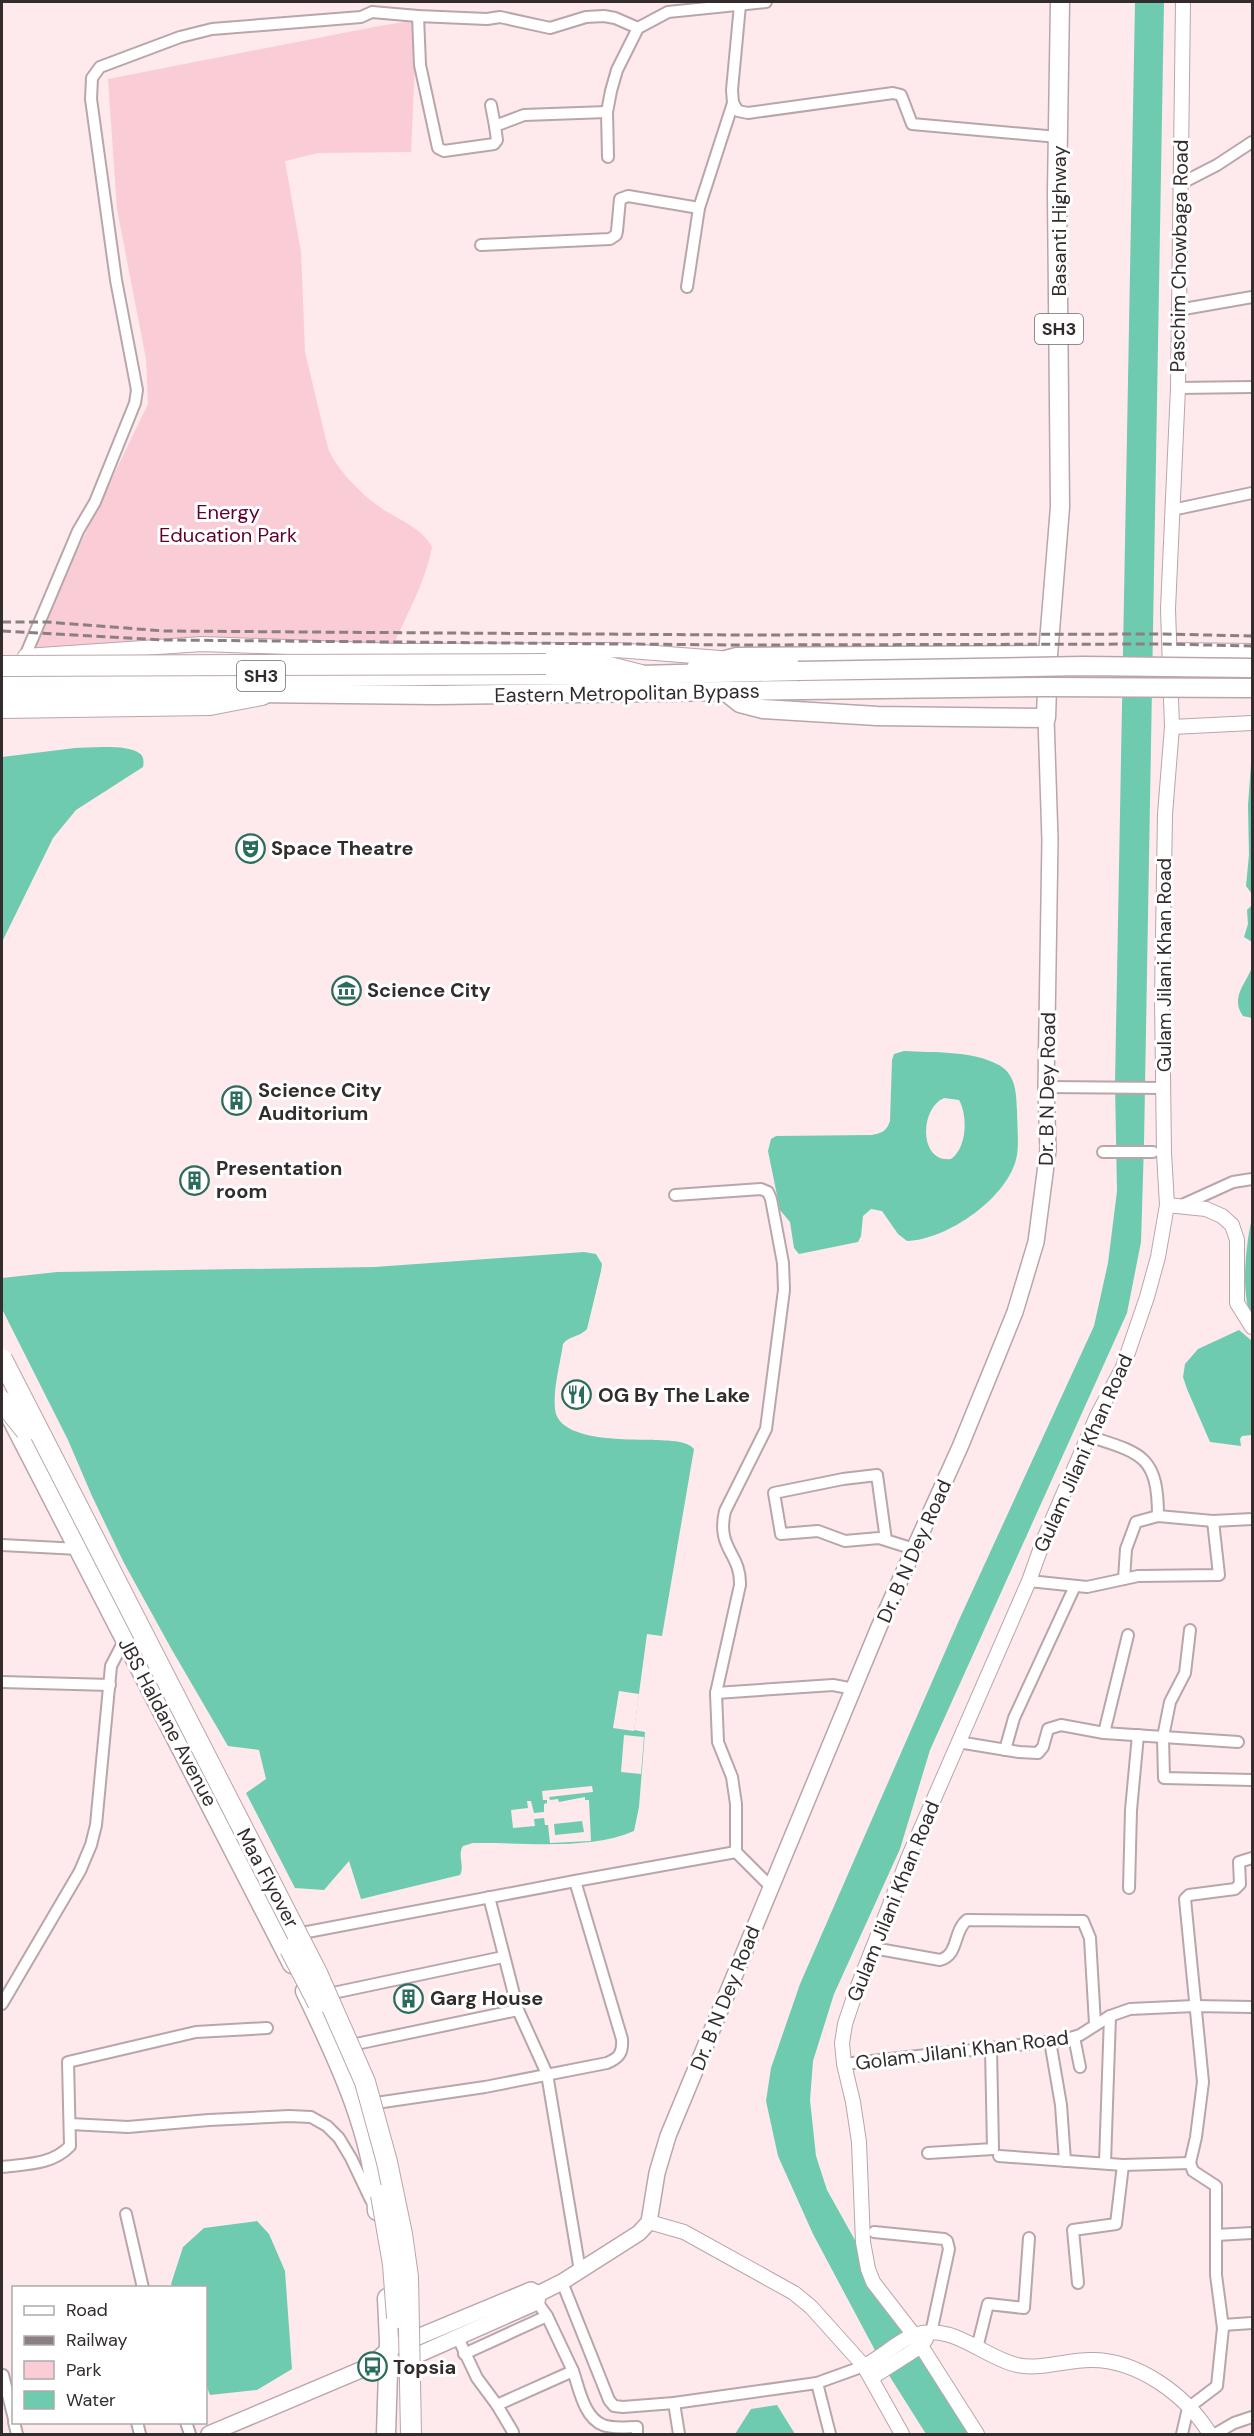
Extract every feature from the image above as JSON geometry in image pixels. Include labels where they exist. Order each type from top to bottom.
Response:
[{"type":"highway","points":[[6,674],[546,664],[601,665],[641,675]]},
{"type":"highway","points":[[2,708],[210,705],[262,695]]},
{"type":"highway","name":"Maa Flyover","points":[[2,1359],[317,1973],[365,2082],[392,2180],[408,2277],[411,2434]]},
{"type":"highway","name":"Maa Flyover","points":[[2,1385],[99,1580],[319,2006],[360,2104],[375,2163],[393,2264],[399,2370],[397,2434]]},
{"type":"highway","points":[[2,1400],[26,1431]]},
{"type":"main road","name":"Basanti Highway","points":[[1048,655],[1060,507],[1058,137],[1060,2]]},
{"type":"main road","name":"SH3","points":[[6,674],[641,675],[681,674],[725,658],[1048,655],[1046,718]]},
{"type":"main road","points":[[681,674],[1083,666],[1252,668]]},
{"type":"main road","name":"Eastern Metropolitan Bypass","points":[[2,694],[161,692],[435,696],[1046,687],[1252,688]]},
{"type":"main road","points":[[725,691],[740,703],[763,709],[877,716],[1046,718]]},
{"type":"main road","name":"Dr. B N Dey Road","points":[[649,2222],[657,2173],[668,2136],[854,1689],[996,1359],[1015,1312],[1036,1242],[1048,1150],[1046,1087],[1050,917],[1046,718]]},
{"type":"main road","name":"JBS Haldane Avenue","points":[[2,1346],[144,1630],[333,1993],[356,2044],[388,2137],[411,2247],[419,2355],[419,2434]]},
{"type":"main road","name":"JBS Haldane Avenue","points":[[2,1400],[275,1929],[336,2056],[364,2138],[377,2194],[377,2217],[388,2306],[386,2434]]},
{"type":"main road","points":[[370,2366],[388,2368],[458,2338],[537,2298],[639,2233],[649,2222]]},
{"type":"main road","points":[[209,2434],[370,2366],[389,2349],[418,2336],[531,2290],[537,2298]]},
{"type":"street","points":[[608,157],[607,112],[617,69],[638,28],[669,7],[766,2]]},
{"type":"street","name":"Paschim Chowbaga Road","points":[[1172,510],[1178,388],[1183,2]]},
{"type":"street","points":[[687,287],[699,208],[733,103],[740,5]]},
{"type":"street","points":[[6,674],[25,656],[78,531],[94,502],[135,403],[136,374],[116,280],[91,99],[92,78],[100,67],[212,28],[360,17],[373,7],[418,16],[487,19],[500,17],[550,28],[586,17],[604,16],[638,28]]},
{"type":"street","points":[[418,16],[420,65],[438,148],[444,151],[494,144],[497,140],[491,105]]},
{"type":"street","points":[[733,103],[738,111],[748,112],[893,93],[901,95],[912,124],[1058,137]]},
{"type":"street","points":[[495,126],[524,115],[607,112]]},
{"type":"street","points":[[1180,184],[1217,165],[1252,141]]},
{"type":"street","points":[[481,245],[610,239],[616,235],[620,200],[628,196],[699,208]]},
{"type":"street","points":[[1178,310],[1252,297]]},
{"type":"street","points":[[1178,388],[1252,387]]},
{"type":"street","points":[[1172,510],[1252,493]]},
{"type":"street","name":"Gulam Jilani Khan Road","points":[[977,2434],[912,2344],[873,2282],[868,2269],[864,2242],[859,2142],[842,2043],[845,2024],[909,1856],[1029,1581],[1044,1539],[1088,1436],[1123,1367],[1147,1298],[1173,1206],[1157,1087],[1162,997],[1165,814],[1172,727],[1168,609],[1172,510]]},
{"type":"street","points":[[25,656],[202,644],[399,651],[616,650],[725,658]]},
{"type":"street","points":[[1170,650],[1252,651]]},
{"type":"street","points":[[1172,727],[1252,723]]},
{"type":"street","points":[[1046,1087],[1157,1087]]},
{"type":"street","points":[[1103,1152],[1153,1152]]},
{"type":"street","points":[[1173,1206],[1233,1182],[1252,1179]]},
{"type":"street","points":[[675,1195],[761,1189],[768,1192],[784,1274],[784,1290],[766,1429],[725,1511],[723,1521],[722,1533],[739,1568],[740,1585],[716,1693],[718,1742],[732,1777],[736,1804],[736,1852],[771,1887]]},
{"type":"street","points":[[1173,1206],[1206,1209],[1222,1216],[1232,1225],[1237,1240],[1237,1303],[1252,1327]]},
{"type":"street","points":[[1088,1436],[1132,1450],[1145,1461],[1153,1471],[1155,1478],[1158,1516]]},
{"type":"street","points":[[886,1540],[877,1475],[822,1482],[774,1493],[781,1534],[818,1531],[845,1541],[879,1538],[914,1549]]},
{"type":"street","points":[[1124,1579],[1126,1549],[1136,1522],[1158,1516],[1213,1521],[1252,1519]]},
{"type":"street","points":[[1029,1581],[1087,1587],[1138,1576],[1219,1575],[1213,1521]]},
{"type":"street","points":[[2,1545],[79,1549]]},
{"type":"street","points":[[1005,1750],[1014,1718],[1075,1587]]},
{"type":"street","points":[[2,2004],[80,1871],[91,1845],[96,1825],[111,1666],[124,1640],[144,1630]]},
{"type":"street","points":[[1190,1630],[1185,1673],[1170,1702],[1163,1737],[1164,1778],[1252,1780]]},
{"type":"street","points":[[1104,1733],[1128,1635]]},
{"type":"street","points":[[2,1682],[110,1685]]},
{"type":"street","points":[[716,1693],[833,1685],[854,1689]]},
{"type":"street","points":[[958,1742],[1038,1753],[1043,1747],[1048,1729],[1061,1725],[1104,1733],[1238,1742]]},
{"type":"street","points":[[1129,1888],[1131,1810],[1138,1735]]},
{"type":"street","points":[[302,1933],[736,1852]]},
{"type":"street","points":[[1182,2434],[1188,2408],[1217,2386],[1223,2325],[1216,2275],[1216,2186],[1194,2171],[1190,2163],[1196,2137],[1203,2082],[1194,2006],[1186,1897],[1235,1889],[1240,1884],[1239,1862],[1252,1858]]},
{"type":"street","points":[[376,2103],[484,2087],[607,2063],[617,2059],[623,2050],[622,2039],[575,1881]]},
{"type":"street","points":[[489,1898],[518,2010],[547,2074],[580,2271]]},
{"type":"street","points":[[873,1948],[940,1960],[951,1954],[961,1924],[967,1920],[1083,1921],[1090,1938],[1095,2024]]},
{"type":"street","points":[[333,1993],[503,1957]]},
{"type":"street","name":"Golam Jilani Khan Road","points":[[844,2064],[1074,2037],[1110,2016],[1130,2009],[1194,2006],[1252,2007]]},
{"type":"street","points":[[356,2044],[518,2010]]},
{"type":"street","points":[[1106,2163],[1110,2016]]},
{"type":"street","points":[[2,2167],[50,2161],[62,2154],[69,2146],[68,2062],[196,2032],[267,2028]]},
{"type":"street","points":[[1074,2037],[1080,2067]]},
{"type":"street","points":[[1050,2041],[1061,2105],[1065,2161]]},
{"type":"street","points":[[928,2153],[993,2150],[991,2048]]},
{"type":"street","points":[[70,2124],[128,2127],[280,2116],[311,2117],[327,2126],[339,2138],[367,2190],[377,2217]]},
{"type":"street","points":[[999,2156],[1123,2165],[1190,2163]]},
{"type":"street","points":[[1078,2283],[1073,2230],[1116,2224],[1123,2165]]},
{"type":"street","points":[[126,2214],[143,2286]]},
{"type":"street","points":[[649,2222],[684,2232],[794,2293],[811,2307],[874,2368],[902,2434]]},
{"type":"street","points":[[874,2232],[947,2241],[949,2249],[932,2333]]},
{"type":"street","points":[[1216,2235],[1252,2233]]},
{"type":"street","points":[[977,2348],[988,2304],[1024,2308],[1029,2238]]},
{"type":"street","points":[[562,2282],[609,2400],[614,2406],[674,2403],[817,2383],[874,2368],[932,2333],[949,2334],[1005,2362],[1020,2366],[1090,2360],[1111,2362],[1142,2372],[1181,2400],[1210,2434]]},
{"type":"street","points":[[537,2298],[594,2420],[605,2426],[637,2427],[637,2434]]},
{"type":"street","points":[[464,2354],[547,2316]]},
{"type":"street","points":[[1223,2325],[1252,2323]]},
{"type":"street","points":[[458,2338],[477,2378],[513,2432]]},
{"type":"street","points":[[497,2405],[573,2371]]},
{"type":"street","points":[[3,2375],[12,2413]]},
{"type":"street","points":[[817,2383],[830,2434]]},
{"type":"street","points":[[674,2403],[679,2434]]},
{"type":"street","points":[[1215,2434],[1252,2416]]},
{"type":"green space","name":"Energy Education Park","points":[[417,20],[411,152],[318,153],[285,161],[301,252],[305,352],[328,448],[342,471],[363,494],[384,510],[415,528],[432,547],[420,587],[392,649],[37,651],[31,646],[148,404],[146,359],[117,209],[108,79]]},
{"type":"water","points":[[1135,2],[1164,2],[1141,1242],[1127,1313],[930,1750],[900,1849],[834,1994],[813,2061],[810,2100],[816,2156],[827,2190],[885,2294],[970,2434],[926,2434],[885,2369],[813,2234],[778,2156],[766,2101],[771,2068],[800,1984],[959,1620],[1094,1326],[1108,1263],[1117,1191],[1115,1084]]},
{"type":"water","points":[[75,748],[126,748],[142,756],[143,767],[76,810],[53,838],[2,942],[2,757]]},
{"type":"water","points":[[1252,751],[1252,894],[1246,886]]},
{"type":"water","points":[[1252,905],[1252,942],[1244,937],[1248,924],[1247,910]]},
{"type":"water","points":[[1252,967],[1252,1018],[1243,1016],[1238,1003],[1240,991]]},
{"type":"water","points":[[904,1051],[965,1055],[988,1060],[1005,1069],[1014,1084],[1017,1103],[1018,1150],[1012,1171],[990,1200],[958,1224],[940,1233],[923,1239],[907,1241],[898,1234],[882,1211],[871,1209],[863,1216],[861,1236],[858,1242],[799,1254],[794,1248],[790,1222],[780,1210],[768,1151],[771,1139],[776,1136],[871,1135],[883,1131],[890,1121],[894,1054]],"holes":[[[944,1098],[959,1100],[965,1123],[963,1140],[951,1159],[940,1158],[933,1153],[928,1144],[926,1134],[930,1113]]]},
{"type":"water","points":[[1252,1218],[1252,1318],[1248,1308],[1245,1283],[1246,1254]]},
{"type":"water","points":[[584,1252],[596,1254],[602,1264],[601,1271],[587,1329],[563,1344],[555,1393],[555,1409],[559,1420],[569,1428],[598,1437],[678,1442],[694,1449],[662,1636],[647,1634],[634,1730],[645,1732],[639,1807],[634,1831],[616,1837],[576,1843],[473,1843],[461,1849],[460,1875],[361,1899],[349,1861],[324,1890],[295,1888],[246,1793],[266,1779],[259,1750],[228,1746],[124,1563],[68,1440],[2,1309],[2,1278],[57,1272],[375,1267]]},
{"type":"water","points":[[1239,1330],[1252,1341],[1252,1435],[1242,1436],[1241,1446],[1210,1442],[1183,1377],[1185,1364],[1198,1349]]},
{"type":"water","points":[[257,2221],[269,2234],[285,2271],[292,2369],[257,2390],[210,2395],[207,2388],[207,2286],[172,2286],[171,2284],[183,2247],[204,2228]]},
{"type":"water","points":[[777,2405],[795,2434],[735,2434],[751,2409]]},
{"type":"pier","points":[[619,1691],[639,1694],[634,1731],[613,1728]]},
{"type":"pier","points":[[624,1735],[644,1737],[641,1774],[621,1772]]},
{"type":"pier","points":[[592,1786],[593,1792],[549,1797],[550,1800],[558,1799],[559,1802],[585,1797],[585,1800],[589,1800],[591,1841],[550,1843],[548,1825],[545,1825],[544,1818],[534,1819],[535,1826],[513,1828],[511,1810],[528,1808],[527,1801],[531,1801],[534,1813],[544,1812],[544,1804],[547,1800],[543,1800],[542,1791]],"holes":[[[582,1821],[584,1832],[555,1835],[554,1824]]]},
{"type":"railway","points":[[2,622],[47,622],[164,631],[1252,636]]},
{"type":"railway","points":[[2,631],[163,640],[738,645],[1163,644],[1252,646]]},
{"type":"place","name":"Space Theatre","points":[[250,848]]},
{"type":"place","name":"Science City","points":[[346,990]]},
{"type":"place","name":"Science City Auditorium","points":[[237,1101]]},
{"type":"place","name":"Presentation room","points":[[195,1180]]},
{"type":"place","name":"OG By The Lake","points":[[577,1395]]},
{"type":"place","name":"Garg House","points":[[409,1998]]},
{"type":"place","name":"Topsia","points":[[372,2367]]}]
